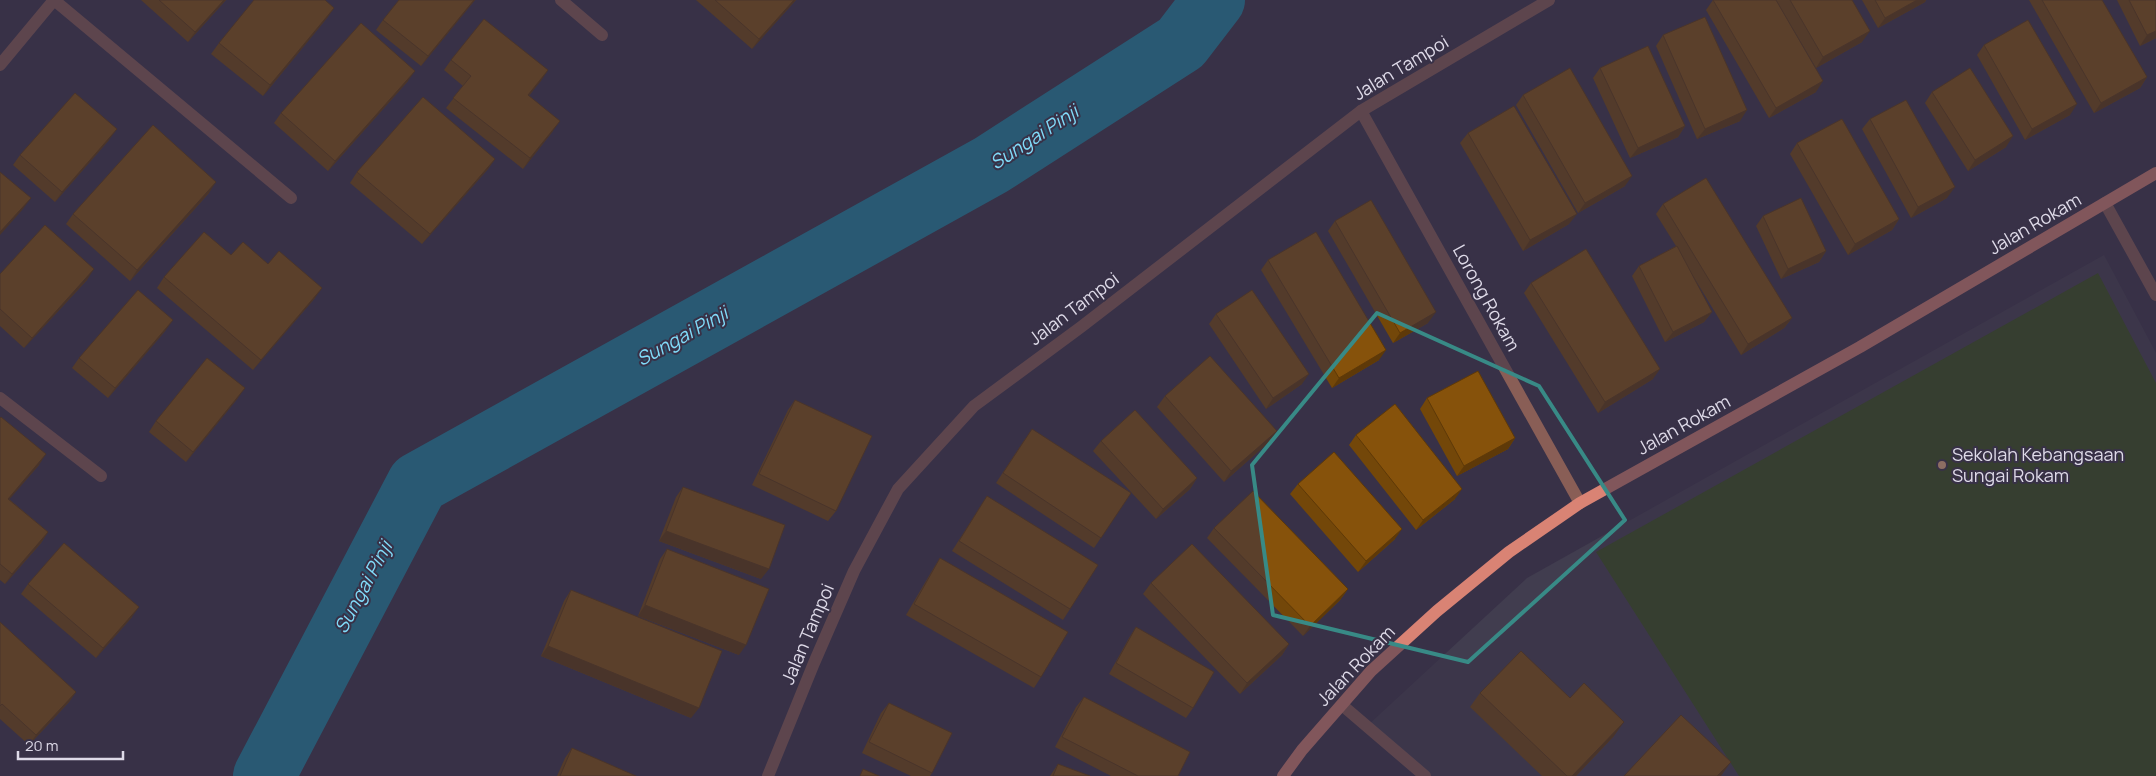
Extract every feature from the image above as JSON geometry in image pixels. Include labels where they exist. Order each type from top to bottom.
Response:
[{"type":"main road","name":"Jalan Rokam","points":[[1283,776],[1302,750],[1371,672],[1437,610],[1509,552],[1580,502],[1860,347],[2156,173]]},
{"type":"street","points":[[0,65],[54,0],[291,198]]},
{"type":"street","points":[[561,0],[602,35]]},
{"type":"street","name":"Jalan Tampoi","points":[[768,776],[854,571],[898,489],[974,406],[1089,321],[1361,111],[1549,0]]},
{"type":"street","name":"Lorong Rokam","points":[[1361,111],[1580,502]]},
{"type":"street","points":[[2105,203],[2156,295]]},
{"type":"street","points":[[0,398],[101,476]]},
{"type":"street","points":[[1342,705],[1425,776]]},
{"type":"highlighted area","points":[[1377,313],[1539,386],[1625,520],[1468,662],[1273,615],[1252,465]]},
{"type":"shaded area","name":"Sekolah Kebangsaan Sungai Rokam","points":[[2104,255],[2156,353],[2156,776],[1424,776],[1366,727],[1527,578]]},
{"type":"green space","name":"Sekolah Kebangsaan Sungai Rokam","points":[[2098,273],[2156,383],[2156,776],[1739,776],[1596,552]]},
{"type":"building","points":[[159,0],[224,0],[195,32]]},
{"type":"building","points":[[254,0],[325,0],[334,8],[270,85],[219,43]]},
{"type":"building","points":[[399,0],[474,0],[428,56],[383,20]]},
{"type":"building","points":[[715,0],[794,0],[759,39]]},
{"type":"building","points":[[1713,0],[1776,0],[1823,81],[1776,108]]},
{"type":"building","points":[[1790,0],[1852,0],[1870,31],[1823,57]]},
{"type":"building","points":[[1875,0],[1917,0],[1885,18]]},
{"type":"building","points":[[2042,0],[2102,0],[2147,77],[2101,103]]},
{"type":"building","points":[[2129,0],[2156,0],[2156,31],[2147,35]]},
{"type":"building","points":[[1705,17],[1747,110],[1705,129],[1663,35]]},
{"type":"building","points":[[484,19],[548,70],[528,95],[560,121],[530,158],[453,98],[471,76],[451,60]]},
{"type":"building","points":[[2028,20],[2077,104],[2032,129],[1984,45]]},
{"type":"building","points":[[361,23],[415,71],[335,161],[281,113]]},
{"type":"building","points":[[1648,46],[1685,126],[1638,148],[1600,68]]},
{"type":"building","points":[[1570,68],[1632,176],[1585,203],[1523,95]]},
{"type":"building","points":[[1970,68],[2013,136],[1975,160],[1932,92]]},
{"type":"building","points":[[75,93],[117,129],[62,192],[20,155]]},
{"type":"building","points":[[423,97],[495,159],[430,234],[357,172]]},
{"type":"building","points":[[1906,100],[1955,187],[1918,207],[1870,119]]},
{"type":"building","points":[[1514,106],[1577,214],[1530,240],[1468,133]]},
{"type":"building","points":[[1842,119],[1899,219],[1855,244],[1797,143]]},
{"type":"building","points":[[153,125],[216,182],[137,270],[73,214]]},
{"type":"building","points":[[0,172],[31,198],[0,232]]},
{"type":"building","points":[[1706,178],[1792,318],[1748,344],[1663,204]]},
{"type":"building","points":[[1801,198],[1826,251],[1788,269],[1763,216]]},
{"type":"building","points":[[1371,200],[1436,312],[1400,333],[1335,221]]},
{"type":"building","points":[[45,225],[94,269],[32,338],[0,309],[0,274]]},
{"type":"building","points":[[204,232],[231,255],[243,242],[268,264],[279,251],[322,288],[261,360],[164,277]]},
{"type":"building","points":[[1316,232],[1386,350],[1339,378],[1268,260]]},
{"type":"building","points":[[1677,246],[1712,312],[1673,332],[1639,266]]},
{"type":"building","points":[[1586,249],[1660,369],[1605,402],[1531,283]]},
{"type":"building","points":[[138,290],[173,320],[115,388],[79,358]]},
{"type":"building","points":[[1252,290],[1309,374],[1273,398],[1216,314]]},
{"type":"building","points":[[1210,356],[1277,431],[1231,471],[1165,396]]},
{"type":"building","points":[[207,358],[245,388],[193,452],[156,421]]},
{"type":"building","points":[[1478,371],[1515,438],[1464,466],[1427,398]]},
{"type":"building","points":[[795,400],[872,436],[836,511],[759,474]]},
{"type":"building","points":[[1395,404],[1462,489],[1423,520],[1356,435]]},
{"type":"building","points":[[1135,410],[1197,478],[1163,509],[1101,441]]},
{"type":"building","points":[[1,417],[46,454],[8,499],[48,532],[12,574],[0,564]]},
{"type":"building","points":[[1032,429],[1131,493],[1101,538],[1003,473]]},
{"type":"building","points":[[1334,452],[1402,529],[1366,561],[1298,484]]},
{"type":"building","points":[[683,487],[785,525],[769,569],[666,531]]},
{"type":"building","points":[[1253,491],[1348,589],[1310,626],[1214,528]]},
{"type":"building","points":[[987,496],[1098,565],[1070,609],[959,541]]},
{"type":"building","points":[[64,543],[139,607],[103,648],[28,584]]},
{"type":"building","points":[[1192,544],[1289,644],[1247,683],[1151,583]]},
{"type":"building","points":[[667,549],[769,589],[746,645],[645,605]]},
{"type":"building","points":[[940,558],[1068,632],[1041,677],[914,604]]},
{"type":"building","points":[[571,590],[722,651],[699,708],[548,646]]},
{"type":"building","points":[[0,622],[76,692],[36,735],[2,704],[0,706]]},
{"type":"building","points":[[1136,627],[1214,672],[1193,708],[1116,663]]},
{"type":"building","points":[[1521,651],[1570,698],[1584,683],[1624,722],[1572,776],[1567,776],[1480,693]]},
{"type":"building","points":[[1084,697],[1190,752],[1178,776],[1138,776],[1062,737]]},
{"type":"building","points":[[889,703],[952,733],[932,773],[869,742]]},
{"type":"building","points":[[1681,715],[1731,762],[1717,776],[1624,776]]},
{"type":"building","points":[[572,748],[636,776],[560,776]]},
{"type":"building","points":[[1058,764],[1090,776],[1053,776]]},
{"type":"building","points":[[863,769],[879,776],[860,776]]},
{"type":"waterway","name":"Sungai Pinji","points":[[264,776],[418,483],[991,165],[1181,43],[1214,0]]},
{"type":"place","name":"Sekolah Kebangsaan Sungai Rokam","points":[[1942,465]]}]
